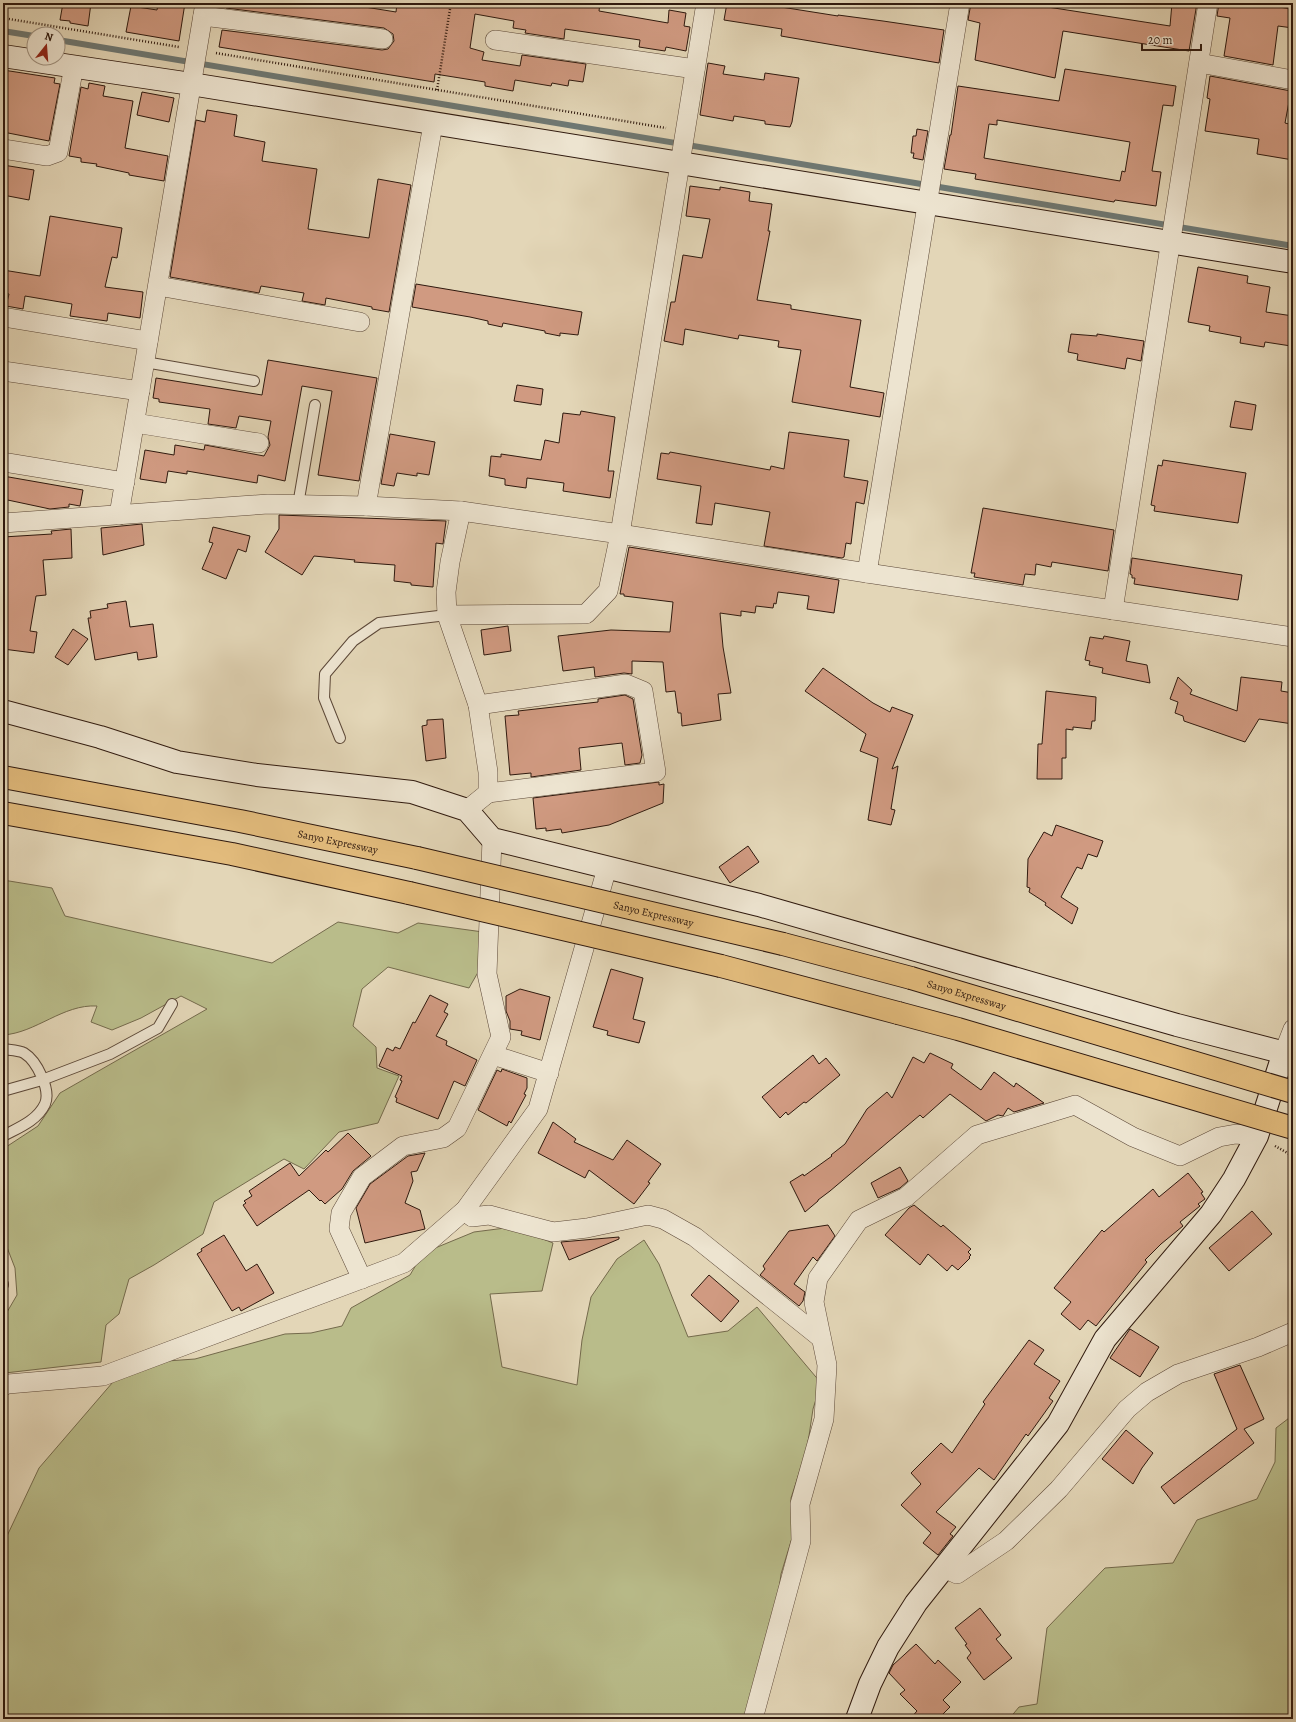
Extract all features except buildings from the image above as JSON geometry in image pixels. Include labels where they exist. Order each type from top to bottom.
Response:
[{"type":"highway","name":"Sanyo Expressway","points":[[3,777],[240,821],[418,858],[783,944],[912,978],[1293,1092]]},
{"type":"highway","points":[[3,813],[232,854],[409,892],[721,966],[958,1028],[1293,1128]]},
{"type":"street","points":[[447,615],[586,614],[608,592],[620,534],[706,3]]},
{"type":"street","points":[[867,573],[960,3]]},
{"type":"street","points":[[1113,610],[1208,3]]},
{"type":"street","points":[[119,515],[204,9],[383,39]]},
{"type":"street","points":[[495,40],[695,69]]},
{"type":"street","points":[[3,56],[74,66],[194,65],[433,124],[682,147],[930,192],[1173,231],[1293,262]]},
{"type":"street","points":[[1199,63],[1293,80]]},
{"type":"street","points":[[3,150],[46,156],[58,152],[74,66]]},
{"type":"street","points":[[366,506],[433,124]]},
{"type":"street","points":[[158,286],[360,322]]},
{"type":"street","points":[[3,317],[148,341]]},
{"type":"street","points":[[3,371],[140,391]]},
{"type":"street","points":[[135,422],[259,443]]},
{"type":"street","points":[[3,462],[125,482]]},
{"type":"street","points":[[3,524],[268,504],[366,506],[461,511],[1293,637]]},
{"type":"street","points":[[461,511],[450,562],[446,592],[447,615],[478,704],[488,772],[488,793]]},
{"type":"street","points":[[467,810],[488,793],[656,772],[643,691],[626,684],[478,704]]},
{"type":"street","points":[[3,711],[100,737],[177,762],[257,775],[412,792],[467,810],[492,840],[759,905],[1177,1025],[1289,1054]]},
{"type":"street","points":[[362,1279],[338,1230],[341,1212],[362,1177],[403,1146],[443,1138],[457,1128],[502,1037],[487,974],[492,840]]},
{"type":"street","points":[[3,1386],[8,1384],[103,1376],[404,1263],[465,1210],[538,1109],[607,868]]},
{"type":"street","points":[[857,1719],[870,1684],[888,1647],[916,1603],[1058,1424],[1105,1339],[1212,1214],[1234,1179],[1257,1136],[1289,1054],[1293,1029]]},
{"type":"street","points":[[493,1055],[549,1073]]},
{"type":"street","points":[[753,1719],[801,1541],[800,1504],[824,1419],[827,1365],[814,1302],[818,1278],[859,1220],[906,1197],[977,1135],[1075,1105],[1132,1137],[1180,1156],[1218,1137],[1236,1134],[1257,1136]]},
{"type":"street","points":[[465,1210],[472,1217],[489,1215],[553,1232],[587,1228],[648,1215],[663,1219],[695,1237],[821,1338]]},
{"type":"street","points":[[944,1568],[957,1574],[1006,1541],[1059,1489],[1127,1409],[1147,1392],[1178,1374],[1258,1347],[1293,1332]]},
{"type":"lane","points":[[145,362],[254,381]]},
{"type":"lane","points":[[298,505],[315,405]]},
{"type":"lane","points":[[340,738],[324,698],[326,674],[352,641],[379,623],[447,615]]},
{"type":"lane","points":[[3,1090],[42,1080],[110,1054],[158,1028],[172,1004]]},
{"type":"lane","points":[[3,1049],[23,1052],[35,1062],[48,1093],[44,1105],[32,1120],[3,1136]]},
{"type":"path","points":[[437,90],[451,3]]},
{"type":"path","points":[[3,18],[194,65],[437,90],[682,147]]},
{"type":"green space","points":[[3,880],[52,888],[65,916],[272,963],[338,922],[398,933],[418,923],[483,932],[485,960],[469,988],[388,967],[362,989],[353,1026],[376,1047],[377,1068],[399,1076],[378,1123],[339,1132],[304,1169],[284,1159],[214,1202],[203,1234],[129,1279],[119,1314],[106,1325],[101,1362],[5,1373],[3,1371],[3,1319],[17,1295],[15,1268],[3,1237],[3,1149],[38,1126],[60,1093],[207,1009],[181,996],[141,1018],[112,1030],[91,1022],[97,1006],[85,1007],[73,1009],[27,1029],[3,1035]]},
{"type":"green space","points":[[513,1227],[553,1243],[542,1291],[490,1294],[502,1367],[577,1385],[582,1340],[591,1297],[617,1259],[644,1240],[659,1264],[688,1337],[728,1331],[757,1307],[821,1383],[813,1409],[807,1449],[791,1498],[792,1538],[781,1574],[771,1651],[752,1719],[3,1719],[3,1538],[7,1536],[39,1468],[119,1375],[139,1363],[195,1359],[285,1334],[311,1333],[342,1326],[351,1308],[410,1275],[423,1253],[474,1232]]},
{"type":"green space","points":[[1293,1415],[1293,1719],[1009,1719],[1019,1707],[1037,1704],[1047,1628],[1105,1568],[1173,1563],[1197,1520],[1257,1499],[1275,1462],[1276,1428]]},
{"type":"waterway","points":[[3,31],[26,35]]},
{"type":"waterway","points":[[66,41],[1293,246]]}]
